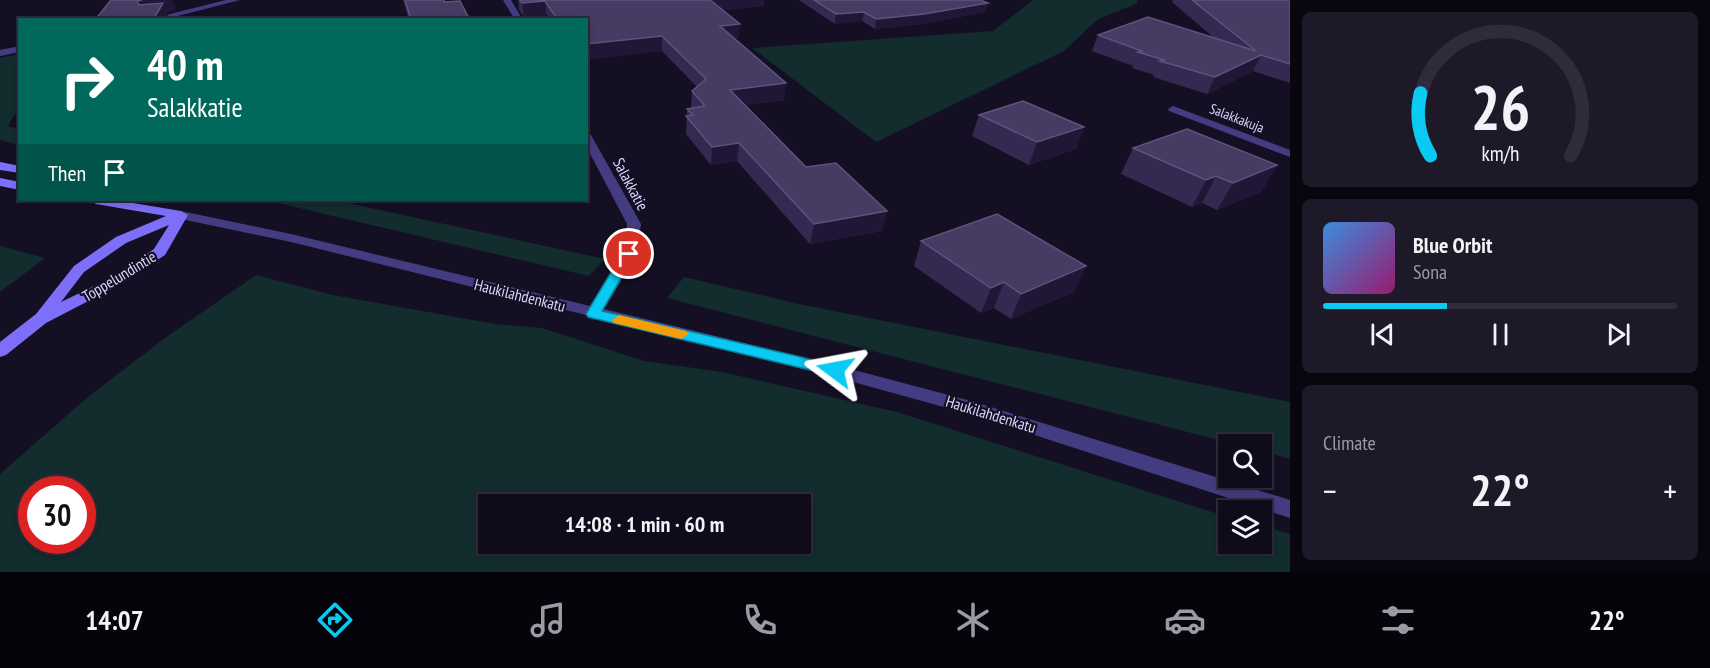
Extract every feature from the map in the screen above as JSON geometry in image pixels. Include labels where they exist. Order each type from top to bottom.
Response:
[{"type":"main road","points":[[0,166],[18,170]]},
{"type":"main road","points":[[0,182],[18,186]]},
{"type":"main road","name":"Haukilahdenkatu","points":[[103,201],[181,214]]},
{"type":"main road","name":"Haukilahdenkatu","points":[[131,201],[162,210]]},
{"type":"main road","name":"Toppelundintie","points":[[40,319],[79,269],[121,240],[181,214]]},
{"type":"main road","name":"Toppelundintie","points":[[0,351],[40,319],[118,280],[160,252],[181,214]]},
{"type":"street","points":[[159,18],[236,0]]},
{"type":"street","points":[[507,0],[518,18]]},
{"type":"street","points":[[0,53],[18,49]]},
{"type":"street","name":"Salakkakuja","points":[[1173,109],[1290,154]]},
{"type":"street","name":"Salakkatie","points":[[588,139],[634,224],[634,238],[629,254],[593,314]]},
{"type":"street","name":"Haukilahdenkatu","points":[[181,214],[302,241],[593,314],[835,370],[975,408],[1290,509]]},
{"type":"green space","points":[[1033,0],[1137,0],[1138,3],[1098,19],[1064,51],[876,142],[752,48],[993,31]]},
{"type":"green space","points":[[18,54],[18,109],[8,126],[18,129],[18,145],[0,140],[0,58]]},
{"type":"green space","points":[[269,201],[339,201],[605,259],[589,276]]},
{"type":"green space","points":[[0,246],[45,258],[0,292]]},
{"type":"green space","points":[[256,275],[333,295],[495,324],[542,328],[644,361],[722,372],[897,412],[1218,514],[1218,554],[1272,554],[1272,529],[1290,534],[1290,572],[0,572],[0,474],[89,396],[165,338]]},
{"type":"green space","points":[[684,277],[799,304],[1290,402],[1290,459],[1272,454],[1272,434],[1218,434],[1218,440],[667,298]]},
{"type":"building","points":[[111,0],[142,0],[137,1],[139,5],[163,3],[154,18],[97,18]]},
{"type":"building","points":[[405,0],[460,1],[469,18],[410,18]]},
{"type":"building","points":[[520,0],[710,0],[740,24],[720,26],[786,83],[730,90],[806,167],[836,163],[887,211],[814,224],[739,143],[712,147],[686,116],[693,115],[687,109],[705,106],[692,91],[706,79],[662,36],[588,44],[588,18],[557,18],[545,1],[522,3]]},
{"type":"building","points":[[814,0],[980,0],[988,3],[924,14],[876,19],[864,12],[836,14]]},
{"type":"building","points":[[1192,0],[1290,0],[1290,64],[1261,55],[1215,77],[1160,61],[1164,60],[1098,35],[1148,17],[1256,51]]},
{"type":"building","points":[[1023,101],[1084,127],[1037,142],[979,115]]},
{"type":"building","points":[[1187,129],[1277,165],[1233,183],[1216,176],[1206,180],[1133,148]]},
{"type":"building","points":[[997,214],[1086,266],[1021,294],[1004,282],[991,288],[921,241]]},
{"type":"slow traffic","points":[[619,320],[681,334]]},
{"type":"route","points":[[629,254],[593,314],[835,370]]}]
